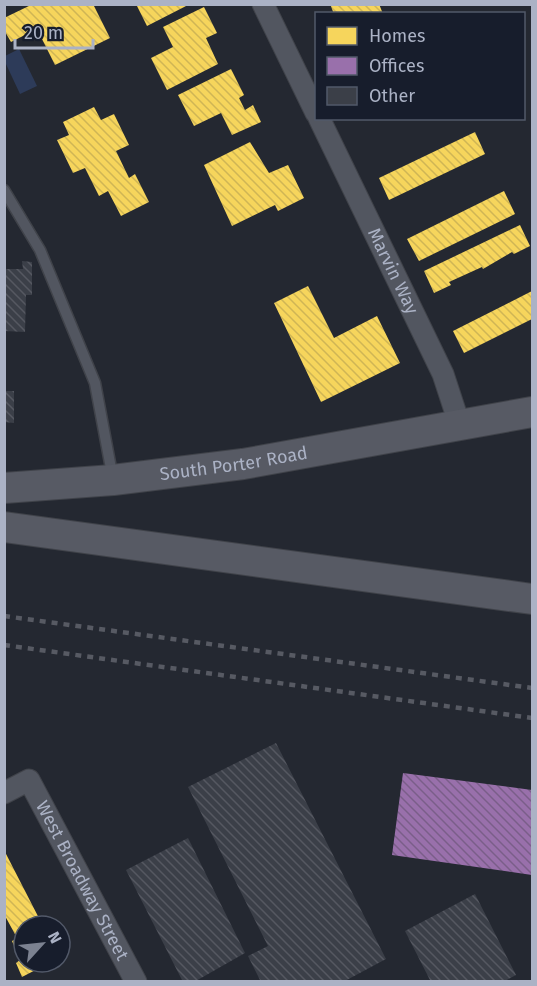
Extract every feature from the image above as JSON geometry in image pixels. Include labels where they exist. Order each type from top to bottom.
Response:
[{"type":"street","points":[[262,4],[315,111]]},
{"type":"street","name":"Marvin Way","points":[[320,120],[443,374],[460,426]]},
{"type":"street","name":"South Porter Road","points":[[4,488],[113,480],[243,464],[532,412]]},
{"type":"street","points":[[4,527],[532,599]]},
{"type":"street","name":"West Broadway Street","points":[[4,793],[29,780],[136,981]]},
{"type":"lane","points":[[4,190],[40,250],[94,383],[113,480]]},
{"type":"water","points":[[19,49],[37,86],[20,94],[5,62],[5,56]]},
{"type":"building: Homes","points":[[33,4],[93,4],[110,38],[55,65],[37,29],[11,42],[4,30],[4,18]]},
{"type":"building: Homes","points":[[136,4],[190,4],[147,26]]},
{"type":"building: Homes","points":[[330,4],[379,4],[382,12],[333,12]]},
{"type":"building: Homes","points":[[204,7],[217,33],[206,38],[218,64],[167,90],[151,58],[173,47],[163,27]]},
{"type":"building: Homes","points":[[231,69],[244,95],[239,98],[245,110],[253,105],[261,122],[232,135],[221,113],[194,126],[178,95]]},
{"type":"building: Homes","points":[[94,107],[101,120],[114,114],[129,145],[116,151],[129,178],[135,174],[149,202],[121,216],[108,191],[99,196],[85,168],[73,173],[57,140],[69,135],[63,122]]},
{"type":"building: Homes","points":[[475,132],[485,154],[389,200],[379,178]]},
{"type":"building: Homes","points":[[250,142],[269,173],[288,165],[304,198],[278,211],[275,205],[232,226],[204,165]]},
{"type":"building: Homes","points":[[504,191],[515,214],[419,261],[407,239]]},
{"type":"building: Homes","points":[[520,225],[530,246],[514,254],[512,252],[483,269],[482,267],[449,282],[451,285],[434,293],[424,271]]},
{"type":"building: Homes","points":[[308,286],[334,338],[377,316],[400,363],[321,402],[274,303]]},
{"type":"building: Homes","points":[[532,291],[532,319],[464,353],[453,331]]},
{"type":"building: Homes","points":[[4,850],[37,914],[12,914],[12,929],[4,914]]},
{"type":"building: Offices","points":[[403,773],[532,790],[532,875],[392,855]]},
{"type":"building: Other","points":[[22,261],[32,262],[32,295],[26,295],[25,332],[4,331],[4,269],[23,269]]},
{"type":"building: Other","points":[[4,391],[14,391],[14,423],[4,422]]},
{"type":"building: Other","points":[[276,743],[386,959],[343,982],[261,982],[248,956],[268,946],[188,787]]},
{"type":"building: Other","points":[[188,838],[245,953],[194,982],[183,982],[126,870]]},
{"type":"building: Other","points":[[475,894],[516,975],[503,982],[431,982],[405,931]]},
{"type":"railway","points":[[4,616],[532,688]]},
{"type":"railway","points":[[4,645],[532,718]]}]
